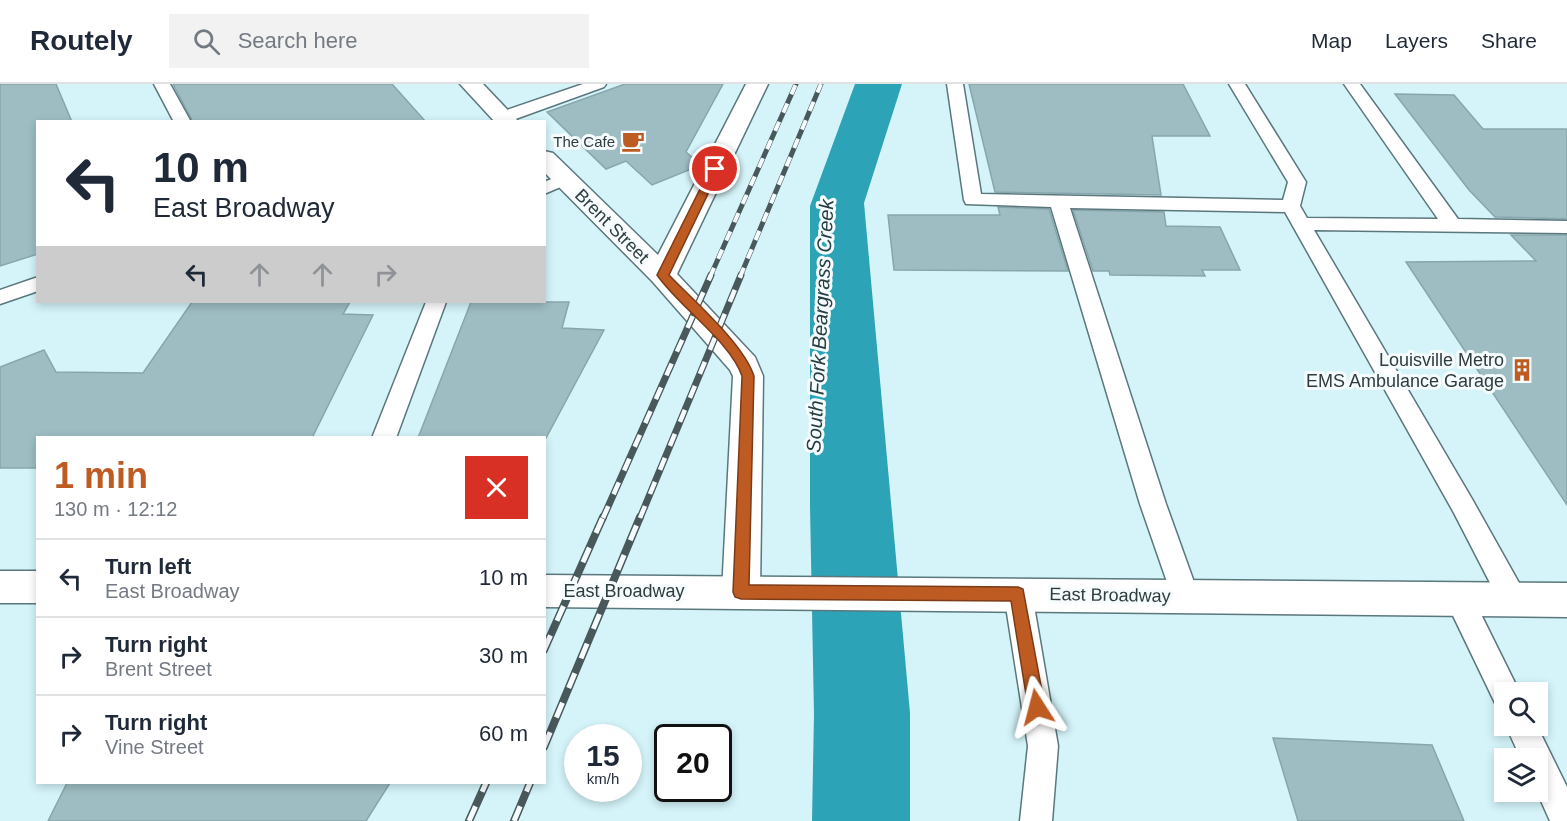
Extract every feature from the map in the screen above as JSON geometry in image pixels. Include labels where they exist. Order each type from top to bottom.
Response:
[{"type":"street","points":[[471,84],[506,119]]},
{"type":"street","points":[[663,275],[757,84]]},
{"type":"street","name":"Brent Street","points":[[546,163],[554,184],[663,275],[744,365],[748,376],[741,592]]},
{"type":"street","points":[[0,587],[36,587]]},
{"type":"street","name":"East Broadway","points":[[546,591],[1567,600]]},
{"type":"lane","points":[[162,84],[182,120]]},
{"type":"lane","points":[[506,119],[598,84]]},
{"type":"lane","points":[[956,84],[973,200],[1296,215],[1452,225],[1567,226]]},
{"type":"lane","points":[[1237,84],[1297,182],[1296,215],[1463,506],[1513,599]]},
{"type":"lane","points":[[1352,84],[1452,225]]},
{"type":"lane","points":[[1059,203],[1153,504],[1185,596]]},
{"type":"lane","points":[[0,297],[36,285]]},
{"type":"lane","points":[[385,436],[436,303]]},
{"type":"lane","points":[[1018,594],[1043,746],[1036,821]]},
{"type":"lane","points":[[1459,599],[1500,682]]},
{"type":"lane","points":[[1548,783],[1566,821]]},
{"type":"water","name":"South Fork Beargrass Creek","points":[[855,84],[902,84],[864,203],[910,713],[910,821],[812,821],[814,714],[810,506],[810,206]]},
{"type":"building","points":[[0,84],[56,84],[71,120],[36,120],[36,255],[0,266]]},
{"type":"building","points":[[173,84],[392,84],[424,120],[192,120]]},
{"type":"building","points":[[625,84],[723,84],[686,152],[701,165],[652,185],[626,161],[606,169],[547,112]]},
{"type":"building","points":[[969,84],[1183,84],[1210,136],[1152,136],[1161,195],[995,192]]},
{"type":"building","points":[[1395,94],[1454,95],[1483,129],[1567,129],[1567,219],[1495,217],[1469,190]]},
{"type":"building","points":[[998,207],[1049,209],[1068,271],[894,270],[888,215],[1000,215]]},
{"type":"building","points":[[1073,210],[1164,212],[1166,226],[1220,227],[1240,270],[1202,270],[1205,276],[1110,275],[1109,271],[1093,271]]},
{"type":"building","name":"Louisville Metro EMS Ambulance Garage","points":[[1511,235],[1567,235],[1567,505],[1406,262],[1536,261]]},
{"type":"building","points":[[569,302],[562,328],[604,330],[546,438],[546,436],[419,436],[471,303]]},
{"type":"building","points":[[191,303],[349,303],[343,314],[373,315],[313,436],[36,436],[36,468],[0,468],[0,367],[44,350],[56,372],[143,373]]},
{"type":"building","points":[[1273,738],[1432,745],[1464,821],[1298,821]]},
{"type":"building","points":[[66,784],[389,784],[366,821],[48,821]]},
{"type":"railway","points":[[710,277],[796,84]]},
{"type":"railway","points":[[740,277],[821,84]]},
{"type":"railway","points":[[603,518],[711,275]]},
{"type":"railway","points":[[640,518],[741,275]]},
{"type":"railway","points":[[546,645],[603,517]]},
{"type":"railway","points":[[546,742],[640,517]]},
{"type":"railway","points":[[469,821],[486,784]]},
{"type":"railway","points":[[514,821],[530,784]]},
{"type":"place","name":"The Cafe","points":[[633,141]]},
{"type":"place","name":"Louisville Metro EMS Ambulance Garage","points":[[1522,370]]},
{"type":"route","points":[[715,169],[663,275],[729,346],[744,365],[748,376],[741,592],[1018,594],[1037,707]]}]
